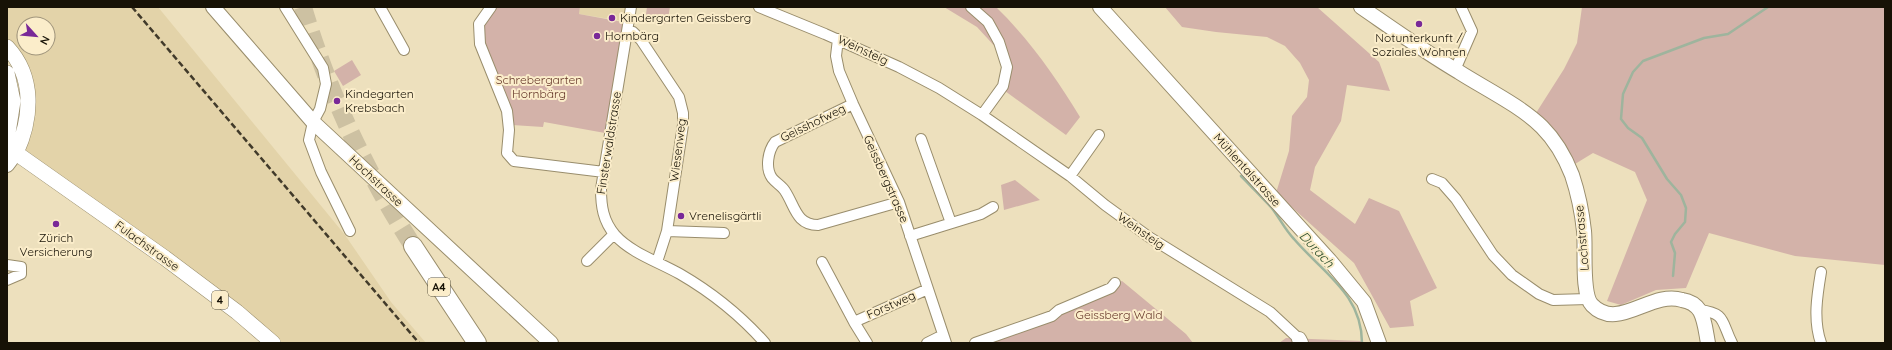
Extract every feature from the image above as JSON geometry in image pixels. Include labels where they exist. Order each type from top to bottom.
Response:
[{"type":"highway","name":"A4","points":[[413,246],[473,338]]},
{"type":"highway","points":[[473,338],[480,343]]},
{"type":"main road","points":[[7,47],[20,65],[28,91],[28,110],[12,153]]},
{"type":"main road","name":"4","points":[[7,73],[13,101],[9,119],[7,140],[12,153]]},
{"type":"main road","name":"Fulachstrasse","points":[[12,153],[165,258],[237,312],[273,343]]},
{"type":"street","name":"Hochstrasse","points":[[213,7],[313,122],[551,343]]},
{"type":"street","points":[[285,7],[323,68],[326,84],[320,108],[313,122],[309,140],[321,172],[350,231]]},
{"type":"street","points":[[380,7],[404,50]]},
{"type":"street","points":[[491,7],[479,24],[480,44],[507,111],[509,130],[507,153],[514,161],[604,172]]},
{"type":"street","name":"Finsterwaldstrasse","points":[[631,7],[601,189],[602,212],[614,234],[625,244],[680,274],[710,294],[737,316],[765,343]]},
{"type":"street","name":"Weinsteig","points":[[759,7],[838,39],[905,70],[982,115],[1070,176],[1105,205],[1149,237],[1270,312],[1300,341]]},
{"type":"street","points":[[970,7],[988,22],[999,42],[1007,67],[1003,86],[982,115]]},
{"type":"street","name":"Mühlentalstrasse","points":[[1100,7],[1341,274],[1364,302],[1379,343]]},
{"type":"street","name":"Lochstrasse","points":[[1361,7],[1529,116],[1552,137],[1572,174],[1580,203],[1585,241],[1588,299]]},
{"type":"street","points":[[1456,70],[1472,31],[1461,7]]},
{"type":"street","name":"Wiesenweg","points":[[627,31],[633,32],[641,40],[679,97],[683,113],[683,125],[667,231],[657,262]]},
{"type":"street","name":"Geissbergstrasse","points":[[838,39],[836,51],[838,66],[853,104],[899,202],[944,339]]},
{"type":"street","name":"Geisshofweg","points":[[853,104],[775,142],[770,149],[769,155],[771,177],[786,192],[798,217],[811,225],[818,225],[899,202]]},
{"type":"street","points":[[1070,176],[1099,135]]},
{"type":"street","points":[[921,139],[951,224]]},
{"type":"street","points":[[7,165],[12,153]]},
{"type":"street","points":[[1432,179],[1442,183],[1456,199],[1493,255],[1512,275],[1539,294],[1553,300],[1588,299],[1592,305],[1603,312],[1616,315],[1626,313],[1656,300],[1676,298],[1686,301],[1699,310],[1711,311],[1720,316],[1732,343]]},
{"type":"street","points":[[910,236],[951,224],[993,208]]},
{"type":"street","points":[[667,231],[724,233]]},
{"type":"street","points":[[587,261],[614,234]]},
{"type":"street","name":"Forstweg","points":[[822,262],[854,322],[868,343]]},
{"type":"street","points":[[7,265],[21,267],[21,274],[7,280]]},
{"type":"street","points":[[1821,272],[1816,305],[1818,334],[1821,343]]},
{"type":"street","points":[[975,343],[1052,316],[1059,310],[1111,288],[1115,283]]},
{"type":"street","name":"Forstweg","points":[[854,322],[928,289]]},
{"type":"street","points":[[1699,310],[1703,320],[1708,343]]},
{"type":"street","points":[[927,343],[944,339]]},
{"type":"shaded area","points":[[7,7],[158,7],[345,235],[391,302],[426,343],[273,343],[16,153],[28,110],[7,47]]},
{"type":"shaded area","name":"Kindergarten Geissberg","points":[[580,7],[626,7],[623,21],[579,14]]},
{"type":"green space","name":"Schrebergarten Hornbärg","points":[[494,7],[580,7],[579,14],[623,22],[605,133],[544,122],[543,127],[512,125],[481,40],[482,24]]},
{"type":"green space","points":[[647,7],[670,7],[667,24],[645,21]]},
{"type":"green space","points":[[944,7],[996,7],[1008,19],[1031,45],[1080,117],[1066,135],[1005,91],[1010,63],[977,27]]},
{"type":"green space","points":[[1165,7],[1317,7],[1379,62],[1390,91],[1347,85],[1341,121],[1315,167],[1310,190],[1355,224],[1369,198],[1399,211],[1437,288],[1410,301],[1414,326],[1390,328],[1354,263],[1276,193],[1289,151],[1292,116],[1307,97],[1309,80],[1300,63],[1285,46],[1267,37],[1182,27]]},
{"type":"green space","points":[[1582,7],[1885,7],[1885,265],[1795,256],[1709,233],[1686,288],[1656,290],[1621,305],[1607,301],[1647,200],[1635,172],[1593,153],[1575,164],[1536,113],[1564,69],[1577,43]]},
{"type":"green space","points":[[352,60],[361,75],[343,86],[334,71]]},
{"type":"green space","points":[[1015,180],[1040,200],[1004,210],[1001,185]]},
{"type":"green space","name":"Geissberg Wald","points":[[1122,281],[1186,334],[1193,343],[975,343],[1052,316],[1115,283]]},
{"type":"green space","points":[[1286,338],[1362,341],[1362,343],[1279,343]]},
{"type":"waterway","points":[[1673,276],[1675,253],[1671,242],[1675,234],[1685,222],[1686,208],[1681,195],[1667,179],[1642,138],[1628,128],[1621,119],[1623,94],[1633,72],[1643,61],[1704,38],[1728,34],[1768,7]]},
{"type":"waterway","name":"Durach","points":[[1241,176],[1271,207],[1285,228],[1305,251],[1339,285],[1355,311],[1360,326],[1362,343]]},
{"type":"tunnel","points":[[303,7],[324,70],[350,131],[364,160],[413,246]]},
{"type":"railway","points":[[132,7],[419,343]]},
{"type":"place","name":"Kindergarten Geissberg","points":[[612,18]]},
{"type":"place","name":"Notunterkunft / Soziales Wohnen","points":[[1419,24]]},
{"type":"place","name":"Hornbärg","points":[[597,36]]},
{"type":"place","name":"Kindegarten Krebsbach","points":[[337,101]]},
{"type":"place","name":"Vrenelisgärtli","points":[[681,216]]},
{"type":"place","name":"Zürich Versicherung","points":[[56,224]]}]
